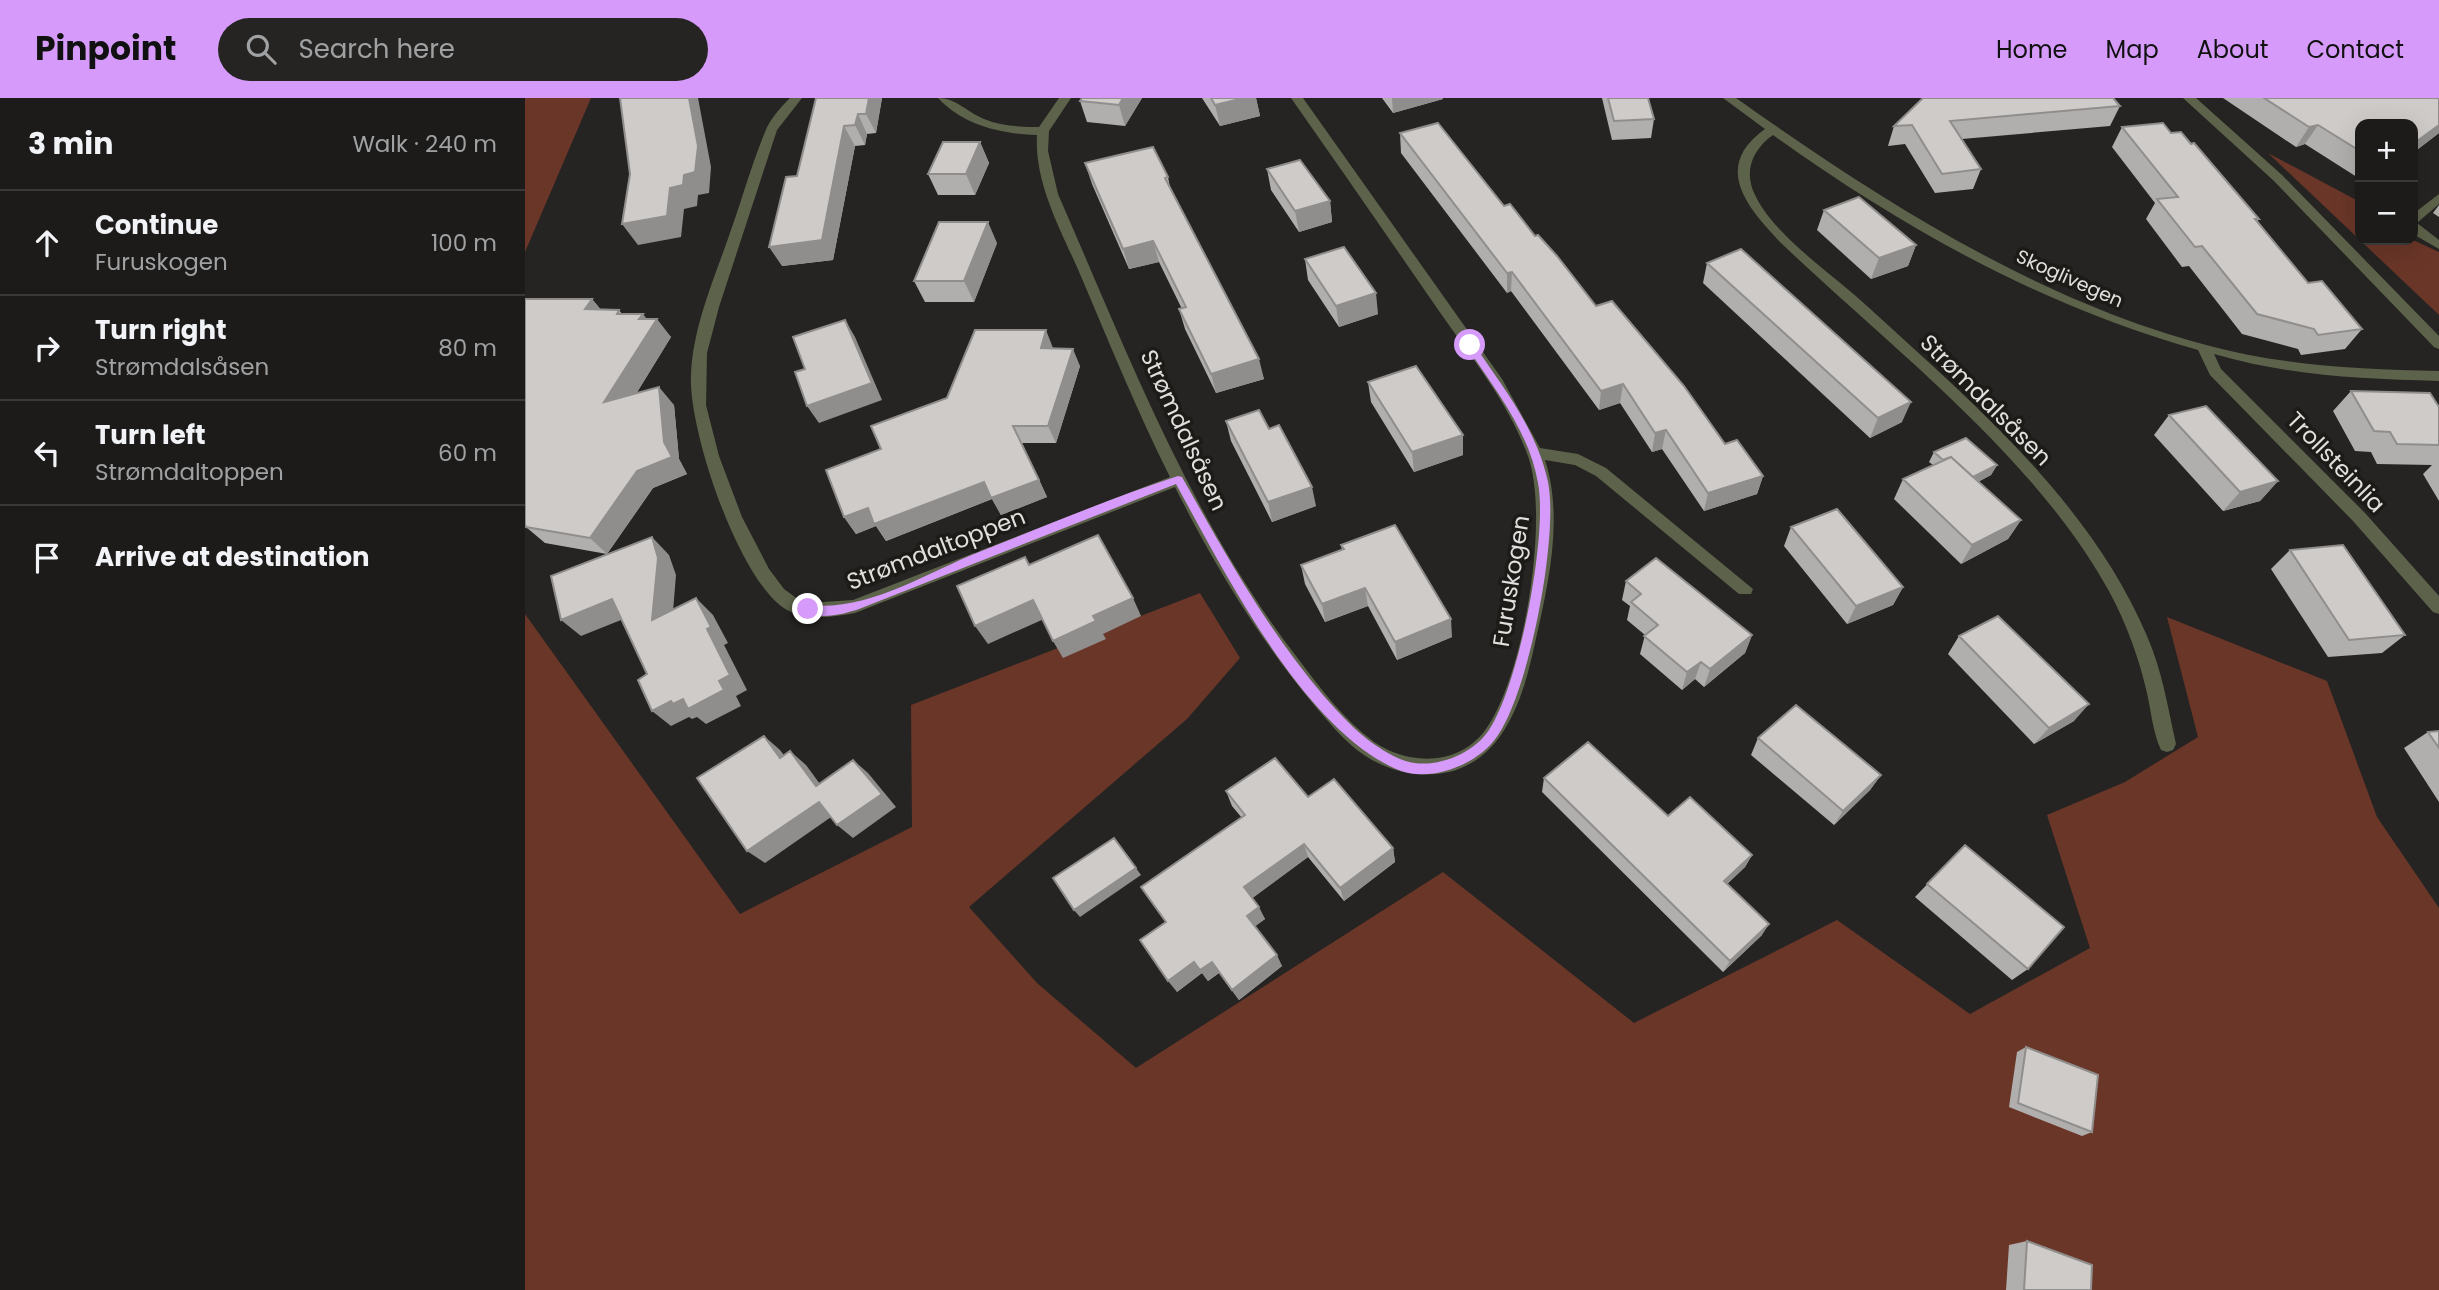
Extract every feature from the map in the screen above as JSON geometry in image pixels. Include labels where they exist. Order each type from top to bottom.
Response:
[{"type":"street","name":"Strømdaltoppen","points":[[796,98],[780,115],[771,130],[711,310],[700,352],[697,379],[700,414],[711,454],[761,573],[777,593],[791,604],[808,609],[826,611],[855,606],[1178,480]]},
{"type":"street","points":[[944,98],[973,120],[989,126],[1043,131],[1065,98]]},
{"type":"street","name":"Furuskogen","points":[[1297,98],[1497,383],[1521,421],[1535,453],[1543,482],[1545,537],[1535,605],[1507,708],[1492,735],[1475,752],[1434,769]]},
{"type":"street","name":"Skoglivegen","points":[[1729,98],[1772,130],[1907,217],[2006,271],[2123,322],[2204,348],[2326,371],[2439,376]]},
{"type":"street","points":[[2189,98],[2278,178],[2439,344]]},
{"type":"street","name":"Strømdalsåsen","points":[[1772,130],[1761,137],[1745,161],[1743,183],[1750,198],[1780,233],[1963,405],[2068,519],[2119,594],[2138,636],[2155,687],[2167,744]]},
{"type":"street","name":"Strømdalsåsen","points":[[1043,131],[1042,151],[1052,194],[1178,480],[1243,596],[1293,668],[1343,726],[1376,753],[1402,766],[1434,769]]},
{"type":"street","points":[[2418,216],[2439,198]]},
{"type":"street","points":[[2418,232],[2439,245]]},
{"type":"street","name":"Trollsteinlia","points":[[2204,348],[2215,372],[2359,517],[2439,607]]},
{"type":"street","points":[[1535,453],[1578,460],[1601,472],[1745,589]]},
{"type":"shaded area","points":[[525,98],[591,98],[525,252]]},
{"type":"shaded area","points":[[2268,153],[2355,199],[2355,235]]},
{"type":"shaded area","points":[[2418,242],[2439,252],[2439,315],[2365,245],[2418,245]]},
{"type":"shaded area","points":[[1200,593],[1240,658],[1187,719],[969,907],[1037,983],[1136,1068],[1443,872],[1634,1023],[1837,920],[1970,1014],[2090,948],[2047,815],[2125,782],[2198,737],[2167,617],[2327,681],[2377,817],[2439,908],[2439,1290],[525,1290],[525,614],[740,914],[912,827],[911,705]]},
{"type":"building","points":[[620,98],[689,98],[698,146],[695,172],[684,175],[683,185],[670,188],[667,216],[622,224],[630,174]]},
{"type":"building","points":[[816,98],[869,98],[866,114],[858,114],[855,125],[844,126],[822,240],[769,247],[786,177],[797,176]]},
{"type":"building","points":[[1082,98],[1123,98],[1119,105],[1080,101]]},
{"type":"building","points":[[1211,98],[1244,98],[1215,105]]},
{"type":"building","points":[[1608,98],[1648,98],[1654,119],[1614,121]]},
{"type":"building","points":[[1923,98],[2113,98],[2120,106],[1950,121],[1981,169],[1942,174],[1912,125],[1894,126]]},
{"type":"building","points":[[2264,98],[2439,98],[2439,125],[2418,140],[2418,119],[2355,119],[2355,148],[2318,125],[2309,127]]},
{"type":"building","points":[[1438,123],[1504,206],[1510,204],[1535,236],[1538,235],[1557,256],[1596,306],[1612,301],[1684,386],[1725,444],[1737,440],[1763,476],[1708,493],[1666,430],[1655,433],[1623,384],[1601,391],[1512,272],[1507,273],[1400,133]]},
{"type":"building","points":[[2163,123],[2171,133],[2181,132],[2191,144],[2194,143],[2259,219],[2255,219],[2308,283],[2322,281],[2362,329],[2318,335],[2314,329],[2257,314],[2202,246],[2195,247],[2157,199],[2178,197],[2122,127]]},
{"type":"building","points":[[943,142],[980,142],[966,174],[928,174]]},
{"type":"building","points":[[1153,147],[1168,177],[1165,178],[1259,359],[1211,374],[1179,309],[1186,307],[1153,241],[1123,249],[1085,163]]},
{"type":"building","points":[[1300,160],[1330,201],[1295,211],[1267,169]]},
{"type":"building","points":[[1859,197],[1916,245],[1879,258],[1824,210]]},
{"type":"building","points":[[939,222],[988,222],[964,281],[914,281]]},
{"type":"building","points":[[1344,247],[1376,293],[1336,306],[1305,259]]},
{"type":"building","points":[[1741,249],[1911,402],[1878,418],[1707,263]]},
{"type":"building","points":[[525,299],[592,299],[585,309],[619,310],[617,314],[643,314],[639,319],[657,319],[604,402],[659,387],[664,442],[672,457],[637,471],[590,538],[526,527],[525,524]]},
{"type":"building","points":[[845,320],[872,383],[807,406],[795,372],[805,369],[793,337]]},
{"type":"building","points":[[975,330],[1046,330],[1041,348],[1073,349],[1048,426],[1013,426],[1039,480],[991,498],[984,482],[874,524],[868,508],[844,517],[826,470],[881,449],[871,426],[947,398]]},
{"type":"building","points":[[1416,366],[1463,435],[1412,452],[1368,382]]},
{"type":"building","points":[[2351,391],[2430,393],[2439,407],[2439,445],[2397,444],[2390,432],[2374,431]]},
{"type":"building","points":[[2206,406],[2278,481],[2240,492],[2169,415]]},
{"type":"building","points":[[1259,410],[1269,429],[1279,425],[1312,487],[1268,502],[1226,421]]},
{"type":"building","points":[[1966,438],[1997,465],[1973,477],[1951,457],[1943,460],[1934,452]]},
{"type":"building","points":[[1951,457],[2021,520],[1972,545],[1903,479]]},
{"type":"building","points":[[1837,509],[1903,587],[1856,606],[1791,527]]},
{"type":"building","points":[[1395,525],[1451,619],[1395,642],[1365,588],[1322,604],[1301,565],[1344,549],[1341,545]]},
{"type":"building","points":[[1098,535],[1133,598],[1093,616],[1096,621],[1053,641],[1033,600],[975,626],[957,586],[1025,557],[1029,565]]},
{"type":"building","points":[[652,537],[658,558],[652,620],[696,598],[711,627],[707,629],[730,675],[719,681],[724,690],[688,709],[683,699],[673,704],[671,701],[652,711],[638,680],[647,674],[612,599],[561,620],[551,576]]},
{"type":"building","points":[[2343,545],[2405,635],[2349,640],[2290,550]]},
{"type":"building","points":[[1656,558],[1752,635],[1710,669],[1701,662],[1687,672],[1644,636],[1658,625],[1631,602],[1641,594],[1626,581]]},
{"type":"building","points":[[1998,616],[2089,704],[2049,728],[1959,636]]},
{"type":"building","points":[[1796,705],[1881,775],[1843,811],[1758,738]]},
{"type":"building","points":[[2439,731],[2439,748],[2428,732]]},
{"type":"building","points":[[764,736],[780,758],[790,751],[816,786],[853,760],[882,794],[837,825],[819,802],[747,851],[697,778]]},
{"type":"building","points":[[1588,742],[1668,816],[1690,797],[1752,855],[1724,881],[1769,924],[1730,961],[1544,778]]},
{"type":"building","points":[[1275,758],[1308,797],[1334,779],[1393,848],[1340,888],[1304,844],[1244,887],[1259,907],[1247,916],[1277,955],[1232,990],[1212,962],[1200,970],[1194,962],[1168,981],[1140,940],[1166,922],[1141,887],[1245,815],[1226,791]]},
{"type":"building","points":[[1114,838],[1136,868],[1074,910],[1053,878]]},
{"type":"building","points":[[1965,845],[2064,927],[2028,969],[1927,884]]},
{"type":"building","points":[[2026,1047],[2098,1075],[2092,1132],[2018,1103]]},
{"type":"building","points":[[2027,1241],[2092,1265],[2091,1290],[2024,1290]]},
{"type":"route","points":[[808,609],[826,611],[855,606],[889,595],[982,555],[1178,480],[1243,596],[1293,668],[1343,726],[1376,753],[1402,766],[1434,769],[1454,762],[1475,752],[1492,735],[1507,708],[1535,605],[1545,537],[1543,482],[1535,453],[1521,421],[1470,345]]}]
